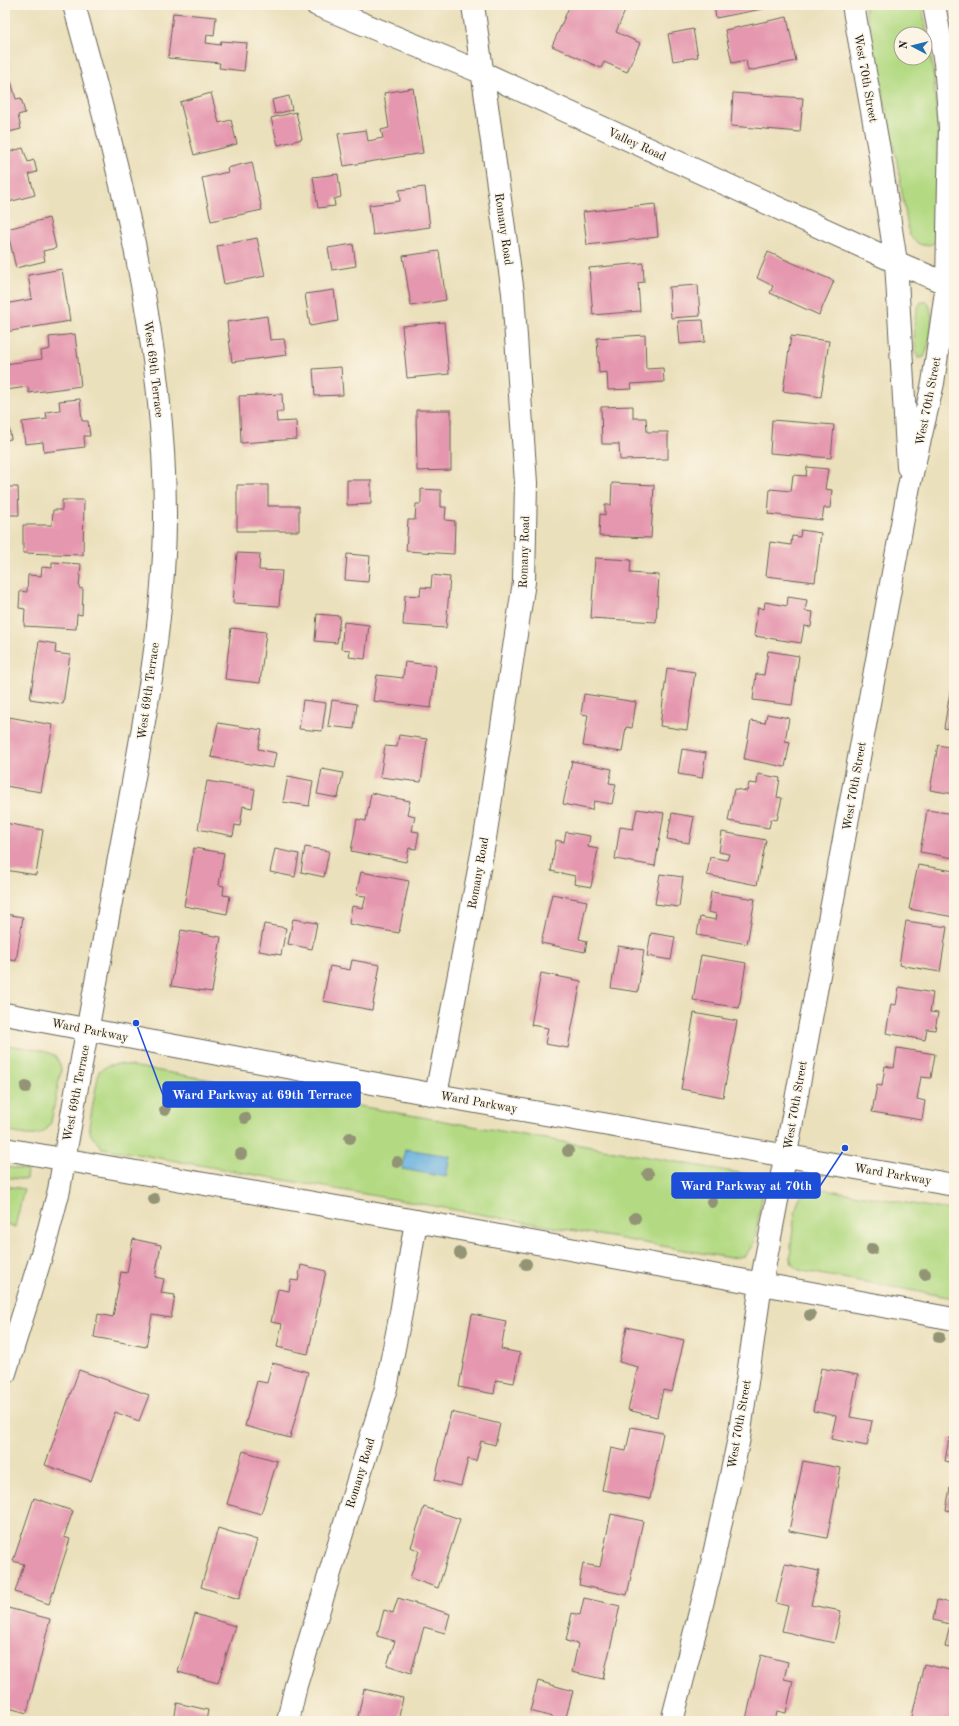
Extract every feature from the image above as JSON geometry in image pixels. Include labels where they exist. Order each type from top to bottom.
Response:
[{"type":"street","name":"West 69th Terrace","points":[[5,1373],[45,1244],[59,1190],[144,721],[159,612],[164,523],[162,436],[146,310],[133,234],[108,128],[74,5]]},
{"type":"street","name":"Valley Road","points":[[317,5],[483,73],[896,262],[951,285]]},
{"type":"street","name":"Romany Road","points":[[436,1095],[485,838],[524,582],[526,483],[513,293],[473,5]]},
{"type":"street","name":"West 70th Street","points":[[853,5],[879,150],[896,262],[909,486]]},
{"type":"street","name":"West 70th Street","points":[[672,1721],[710,1573],[738,1438],[761,1284],[909,486],[934,383],[951,285],[950,128],[945,63],[934,5]]},
{"type":"street","name":"Ward Parkway","points":[[5,1014],[436,1095],[786,1155],[954,1186]]},
{"type":"street","points":[[5,1149],[416,1221],[954,1319]]},
{"type":"street","name":"Romany Road","points":[[288,1721],[296,1685],[386,1388],[401,1313],[416,1221]]},
{"type":"green space","points":[[864,5],[922,5],[926,26],[893,26],[893,66],[932,66],[938,127],[937,241],[929,245],[921,245],[909,234],[896,156]]},
{"type":"green space","points":[[921,302],[928,302],[932,322],[930,337],[924,357],[918,358],[914,329],[916,314]]},
{"type":"green space","points":[[5,1045],[51,1054],[55,1056],[59,1063],[61,1070],[51,1122],[43,1132],[25,1135],[5,1131]]},
{"type":"green space","points":[[120,1064],[751,1175],[757,1179],[761,1185],[762,1198],[754,1243],[745,1256],[730,1258],[102,1148],[91,1135],[89,1126],[99,1071],[109,1065]]},
{"type":"green space","points":[[5,1167],[27,1170],[26,1180],[5,1177]]},
{"type":"green space","points":[[5,1186],[24,1189],[15,1227],[5,1225]]},
{"type":"green space","points":[[817,1188],[954,1211],[954,1298],[806,1272],[795,1268],[792,1264],[791,1252],[792,1232],[797,1204],[805,1192]]},
{"type":"water","points":[[405,1149],[450,1156],[446,1177],[402,1169]]},
{"type":"building","points":[[570,5],[612,5],[625,11],[616,32],[640,43],[627,72],[604,62],[601,68],[552,46]]},
{"type":"building","points":[[714,5],[777,5],[777,6],[716,18]]},
{"type":"building","points":[[173,13],[216,17],[214,36],[207,35],[206,43],[220,45],[221,41],[247,43],[244,71],[219,68],[220,63],[168,58]]},
{"type":"building","points":[[787,17],[796,61],[748,71],[746,60],[732,63],[725,30]]},
{"type":"building","points":[[693,29],[698,57],[673,61],[668,34]]},
{"type":"building","points":[[11,81],[16,99],[21,98],[25,113],[18,115],[21,129],[5,133],[5,82]]},
{"type":"building","points":[[413,88],[423,153],[344,166],[338,134],[366,130],[368,141],[383,138],[381,130],[389,128],[384,93]]},
{"type":"building","points":[[211,93],[219,123],[231,120],[237,144],[194,155],[180,102]]},
{"type":"building","points":[[733,93],[803,98],[800,132],[731,126]]},
{"type":"building","points":[[289,96],[292,110],[275,114],[272,100]]},
{"type":"building","points":[[296,112],[302,139],[278,145],[271,118]]},
{"type":"building","points":[[23,148],[28,162],[34,160],[37,172],[29,174],[35,195],[5,203],[5,153]]},
{"type":"building","points":[[252,162],[262,210],[211,221],[202,178],[228,172],[227,168]]},
{"type":"building","points":[[338,174],[341,197],[334,199],[335,206],[318,208],[313,177]]},
{"type":"building","points":[[425,187],[430,227],[373,235],[369,205],[400,201],[399,190]]},
{"type":"building","points":[[655,204],[658,237],[587,245],[583,212]]},
{"type":"building","points":[[49,218],[56,248],[43,251],[45,261],[16,268],[7,229]]},
{"type":"building","points":[[257,238],[265,276],[224,284],[217,246]]},
{"type":"building","points":[[353,244],[356,266],[332,270],[328,248]]},
{"type":"building","points":[[439,251],[446,300],[411,306],[403,256]]},
{"type":"building","points":[[768,252],[834,281],[819,315],[770,293],[773,286],[757,278]]},
{"type":"building","points":[[643,263],[644,282],[638,283],[640,311],[593,315],[589,268]]},
{"type":"building","points":[[62,269],[70,321],[5,332],[5,304],[32,299],[28,275]]},
{"type":"building","points":[[698,285],[700,316],[671,318],[669,287]]},
{"type":"building","points":[[334,290],[338,321],[310,326],[305,294]]},
{"type":"building","points":[[267,316],[270,340],[284,339],[287,355],[232,362],[227,322]]},
{"type":"building","points":[[703,320],[705,342],[680,344],[678,321]]},
{"type":"building","points":[[444,322],[449,374],[407,378],[402,326]]},
{"type":"building","points":[[75,334],[81,386],[29,393],[28,387],[5,390],[5,364],[42,359],[41,351],[50,349],[49,337]]},
{"type":"building","points":[[645,335],[646,369],[663,368],[664,382],[631,384],[632,389],[608,390],[607,372],[599,373],[597,338]]},
{"type":"building","points":[[791,336],[829,341],[821,397],[783,391]]},
{"type":"building","points":[[341,367],[343,395],[315,396],[313,369]]},
{"type":"building","points":[[282,394],[283,412],[276,412],[277,422],[296,421],[297,439],[241,443],[239,396]]},
{"type":"building","points":[[80,399],[82,421],[88,421],[90,436],[84,436],[85,447],[44,452],[43,442],[25,444],[22,422],[47,419],[46,412],[60,410],[59,401]]},
{"type":"building","points":[[5,402],[11,439],[5,440]]},
{"type":"building","points":[[633,406],[633,418],[646,418],[647,432],[668,432],[668,459],[620,460],[619,444],[602,444],[601,407]]},
{"type":"building","points":[[416,410],[451,410],[451,470],[417,471]]},
{"type":"building","points":[[772,420],[834,425],[831,458],[770,453]]},
{"type":"building","points":[[807,467],[828,469],[825,489],[832,490],[830,508],[824,508],[822,520],[768,514],[770,489],[791,491],[793,475],[806,476]]},
{"type":"building","points":[[347,480],[371,480],[371,504],[347,505]]},
{"type":"building","points":[[612,483],[654,485],[651,538],[599,536],[600,514],[605,515],[605,505],[611,505]]},
{"type":"building","points":[[237,485],[268,485],[268,506],[299,506],[299,531],[237,531]]},
{"type":"building","points":[[5,487],[18,487],[19,515],[5,515]]},
{"type":"building","points":[[421,489],[441,490],[441,507],[446,507],[445,520],[455,521],[454,554],[406,551],[408,520],[415,520],[416,504],[421,504]]},
{"type":"building","points":[[62,500],[84,500],[83,555],[23,553],[23,525],[52,525],[53,510],[62,510]]},
{"type":"building","points":[[801,530],[821,533],[815,582],[766,576],[770,542],[791,545],[792,536],[800,537]]},
{"type":"building","points":[[237,553],[260,554],[259,570],[282,571],[279,606],[233,603]]},
{"type":"building","points":[[347,554],[370,556],[368,582],[345,580]]},
{"type":"building","points":[[595,558],[631,560],[630,573],[659,575],[656,622],[591,618]]},
{"type":"building","points":[[52,562],[81,564],[79,588],[83,589],[82,615],[77,614],[76,629],[24,626],[25,609],[19,608],[20,591],[27,592],[28,575],[41,576],[42,567],[52,568]]},
{"type":"building","points":[[432,575],[450,577],[446,628],[403,625],[405,595],[420,596],[421,587],[431,588]]},
{"type":"building","points":[[788,597],[807,600],[805,611],[813,612],[811,627],[804,626],[801,643],[754,636],[758,607],[764,609],[765,602],[787,606]]},
{"type":"building","points":[[317,614],[340,616],[337,643],[315,641]]},
{"type":"building","points":[[344,622],[369,625],[365,659],[349,657],[350,650],[341,649]]},
{"type":"building","points":[[231,628],[266,632],[260,683],[225,679]]},
{"type":"building","points":[[39,641],[56,644],[55,653],[70,655],[63,704],[30,699]]},
{"type":"building","points":[[768,651],[799,656],[792,705],[753,700],[756,674],[764,675]]},
{"type":"building","points":[[405,662],[436,666],[431,708],[373,701],[377,675],[403,678]]},
{"type":"building","points":[[667,668],[695,672],[687,730],[660,726]]},
{"type":"building","points":[[951,686],[954,687],[954,730],[944,728]]},
{"type":"building","points":[[584,694],[636,702],[632,728],[626,727],[622,752],[583,746],[588,715],[581,714]]},
{"type":"building","points":[[303,700],[326,703],[322,731],[299,729]]},
{"type":"building","points":[[332,700],[357,704],[354,729],[328,726]]},
{"type":"building","points":[[767,714],[789,718],[785,741],[790,742],[785,767],[744,759],[751,721],[765,723]]},
{"type":"building","points":[[9,717],[53,725],[41,792],[5,786],[5,740]]},
{"type":"building","points":[[218,723],[262,730],[258,749],[276,753],[273,768],[211,757]]},
{"type":"building","points":[[399,735],[427,739],[421,782],[380,777],[385,746],[397,747]]},
{"type":"building","points":[[938,745],[954,748],[954,794],[930,790]]},
{"type":"building","points":[[682,749],[706,753],[702,778],[678,774]]},
{"type":"building","points":[[572,761],[612,769],[609,783],[616,784],[612,804],[594,801],[592,810],[563,804]]},
{"type":"building","points":[[322,769],[343,773],[338,798],[317,794]]},
{"type":"building","points":[[758,774],[780,778],[777,797],[782,798],[777,820],[771,819],[769,828],[728,821],[734,789],[747,791],[749,783],[757,784]]},
{"type":"building","points":[[288,776],[313,781],[309,806],[283,802]]},
{"type":"building","points":[[207,781],[255,789],[252,808],[243,806],[240,826],[235,825],[233,836],[198,829]]},
{"type":"building","points":[[371,793],[410,801],[407,814],[415,816],[412,831],[419,832],[416,849],[409,848],[406,862],[351,851],[357,819],[366,821]]},
{"type":"building","points":[[637,809],[664,813],[655,866],[615,859],[620,827],[633,829]]},
{"type":"building","points":[[927,810],[954,814],[954,858],[920,852]]},
{"type":"building","points":[[672,813],[694,817],[689,843],[667,839]]},
{"type":"building","points":[[5,823],[43,830],[36,875],[5,870]]},
{"type":"building","points":[[566,832],[590,836],[588,847],[598,849],[591,887],[574,884],[575,876],[551,871],[556,840],[564,842]]},
{"type":"building","points":[[722,832],[766,840],[757,885],[707,875],[710,857],[727,860],[729,854],[719,852]]},
{"type":"building","points":[[305,847],[329,851],[324,877],[301,872]]},
{"type":"building","points":[[194,848],[224,853],[219,885],[224,886],[223,895],[230,896],[227,914],[184,906]]},
{"type":"building","points":[[275,849],[299,854],[295,877],[270,872]]},
{"type":"building","points":[[918,865],[954,871],[954,917],[909,909]]},
{"type":"building","points":[[361,872],[409,881],[399,933],[349,924],[352,906],[363,908],[366,896],[356,895]]},
{"type":"building","points":[[660,874],[683,877],[679,907],[655,904]]},
{"type":"building","points":[[711,892],[755,899],[747,944],[697,935],[700,917],[716,920],[717,914],[708,912]]},
{"type":"building","points":[[552,894],[587,901],[579,939],[587,941],[585,952],[541,943]]},
{"type":"building","points":[[5,914],[23,917],[16,961],[5,959]]},
{"type":"building","points":[[293,919],[317,923],[312,949],[288,944]]},
{"type":"building","points":[[906,921],[947,927],[940,972],[899,965]]},
{"type":"building","points":[[264,924],[286,928],[281,955],[259,951]]},
{"type":"building","points":[[181,930],[221,937],[212,992],[171,986]]},
{"type":"building","points":[[651,933],[675,937],[671,960],[647,956]]},
{"type":"building","points":[[618,946],[644,950],[638,992],[611,988]]},
{"type":"building","points":[[701,955],[746,963],[739,1008],[693,1000]]},
{"type":"building","points":[[352,960],[380,965],[372,1010],[323,1001],[330,966],[350,970]]},
{"type":"building","points":[[541,973],[581,981],[568,1048],[545,1044],[548,1028],[531,1025]]},
{"type":"building","points":[[899,987],[933,993],[930,1012],[938,1013],[935,1030],[927,1029],[925,1040],[886,1033],[891,1004],[896,1005]]},
{"type":"building","points":[[694,1013],[737,1021],[723,1097],[681,1089]]},
{"type":"building","points":[[897,1048],[935,1054],[931,1078],[921,1077],[917,1099],[925,1101],[922,1120],[872,1112],[877,1085],[882,1086],[885,1066],[894,1068]]},
{"type":"building","points":[[133,1239],[161,1245],[155,1277],[164,1279],[161,1293],[175,1295],[171,1318],[152,1315],[146,1347],[94,1337],[98,1314],[113,1317],[121,1272],[127,1273]]},
{"type":"building","points":[[301,1265],[326,1271],[308,1354],[277,1347],[282,1324],[271,1322],[278,1289],[289,1291],[291,1280],[298,1281]]},
{"type":"building","points":[[472,1314],[506,1321],[501,1349],[520,1353],[514,1383],[496,1380],[494,1394],[459,1387]]},
{"type":"building","points":[[627,1327],[684,1340],[672,1392],[663,1390],[657,1417],[628,1410],[638,1367],[619,1362]]},
{"type":"building","points":[[272,1363],[308,1372],[290,1438],[245,1426],[257,1381],[267,1383]]},
{"type":"building","points":[[821,1368],[858,1375],[850,1417],[872,1421],[867,1446],[831,1439],[836,1416],[813,1411]]},
{"type":"building","points":[[79,1370],[149,1395],[139,1421],[115,1412],[91,1481],[45,1465]]},
{"type":"building","points":[[451,1412],[500,1424],[495,1445],[481,1441],[476,1461],[468,1459],[461,1486],[435,1480]]},
{"type":"building","points":[[631,1427],[663,1433],[650,1499],[602,1490],[611,1448],[626,1451]]},
{"type":"building","points":[[949,1438],[954,1439],[954,1463],[945,1461]]},
{"type":"building","points":[[243,1451],[277,1461],[261,1514],[227,1504]]},
{"type":"building","points":[[803,1461],[841,1468],[827,1538],[789,1531]]},
{"type":"building","points":[[950,1488],[954,1489],[954,1511],[946,1510]]},
{"type":"building","points":[[34,1498],[73,1511],[64,1537],[70,1539],[49,1604],[15,1592],[24,1564],[13,1561]]},
{"type":"building","points":[[424,1507],[460,1519],[438,1588],[410,1578],[419,1551],[411,1547]]},
{"type":"building","points":[[611,1514],[643,1521],[627,1595],[579,1585],[583,1564],[600,1567]]},
{"type":"building","points":[[218,1528],[257,1540],[239,1599],[201,1587]]},
{"type":"building","points":[[785,1564],[819,1571],[811,1605],[841,1611],[834,1643],[782,1631],[788,1606],[776,1603]]},
{"type":"building","points":[[954,1592],[954,1649],[945,1647],[950,1624],[933,1620],[937,1600],[951,1603]]},
{"type":"building","points":[[398,1598],[450,1614],[445,1633],[424,1627],[411,1673],[387,1665],[395,1641],[377,1636],[384,1610],[393,1613]]},
{"type":"building","points":[[584,1598],[620,1606],[603,1679],[572,1672],[578,1644],[566,1641],[572,1613],[580,1615]]},
{"type":"building","points":[[8,1608],[50,1619],[27,1713],[5,1707],[5,1620]]},
{"type":"building","points":[[195,1614],[235,1626],[218,1683],[178,1672]]},
{"type":"building","points":[[761,1655],[788,1662],[784,1679],[793,1681],[786,1713],[777,1711],[775,1721],[757,1721],[746,1719]]},
{"type":"building","points":[[924,1664],[954,1671],[954,1721],[911,1721]]},
{"type":"building","points":[[538,1681],[573,1691],[566,1717],[579,1721],[552,1721],[553,1717],[530,1711]]},
{"type":"building","points":[[364,1689],[403,1698],[398,1721],[357,1721]]},
{"type":"building","points":[[177,1703],[208,1710],[206,1721],[174,1721]]},
{"type":"place","name":"Ward Parkway at 69th Terrace","points":[[136,1023]]},
{"type":"place","name":"Ward Parkway at 70th","points":[[845,1148]]}]
